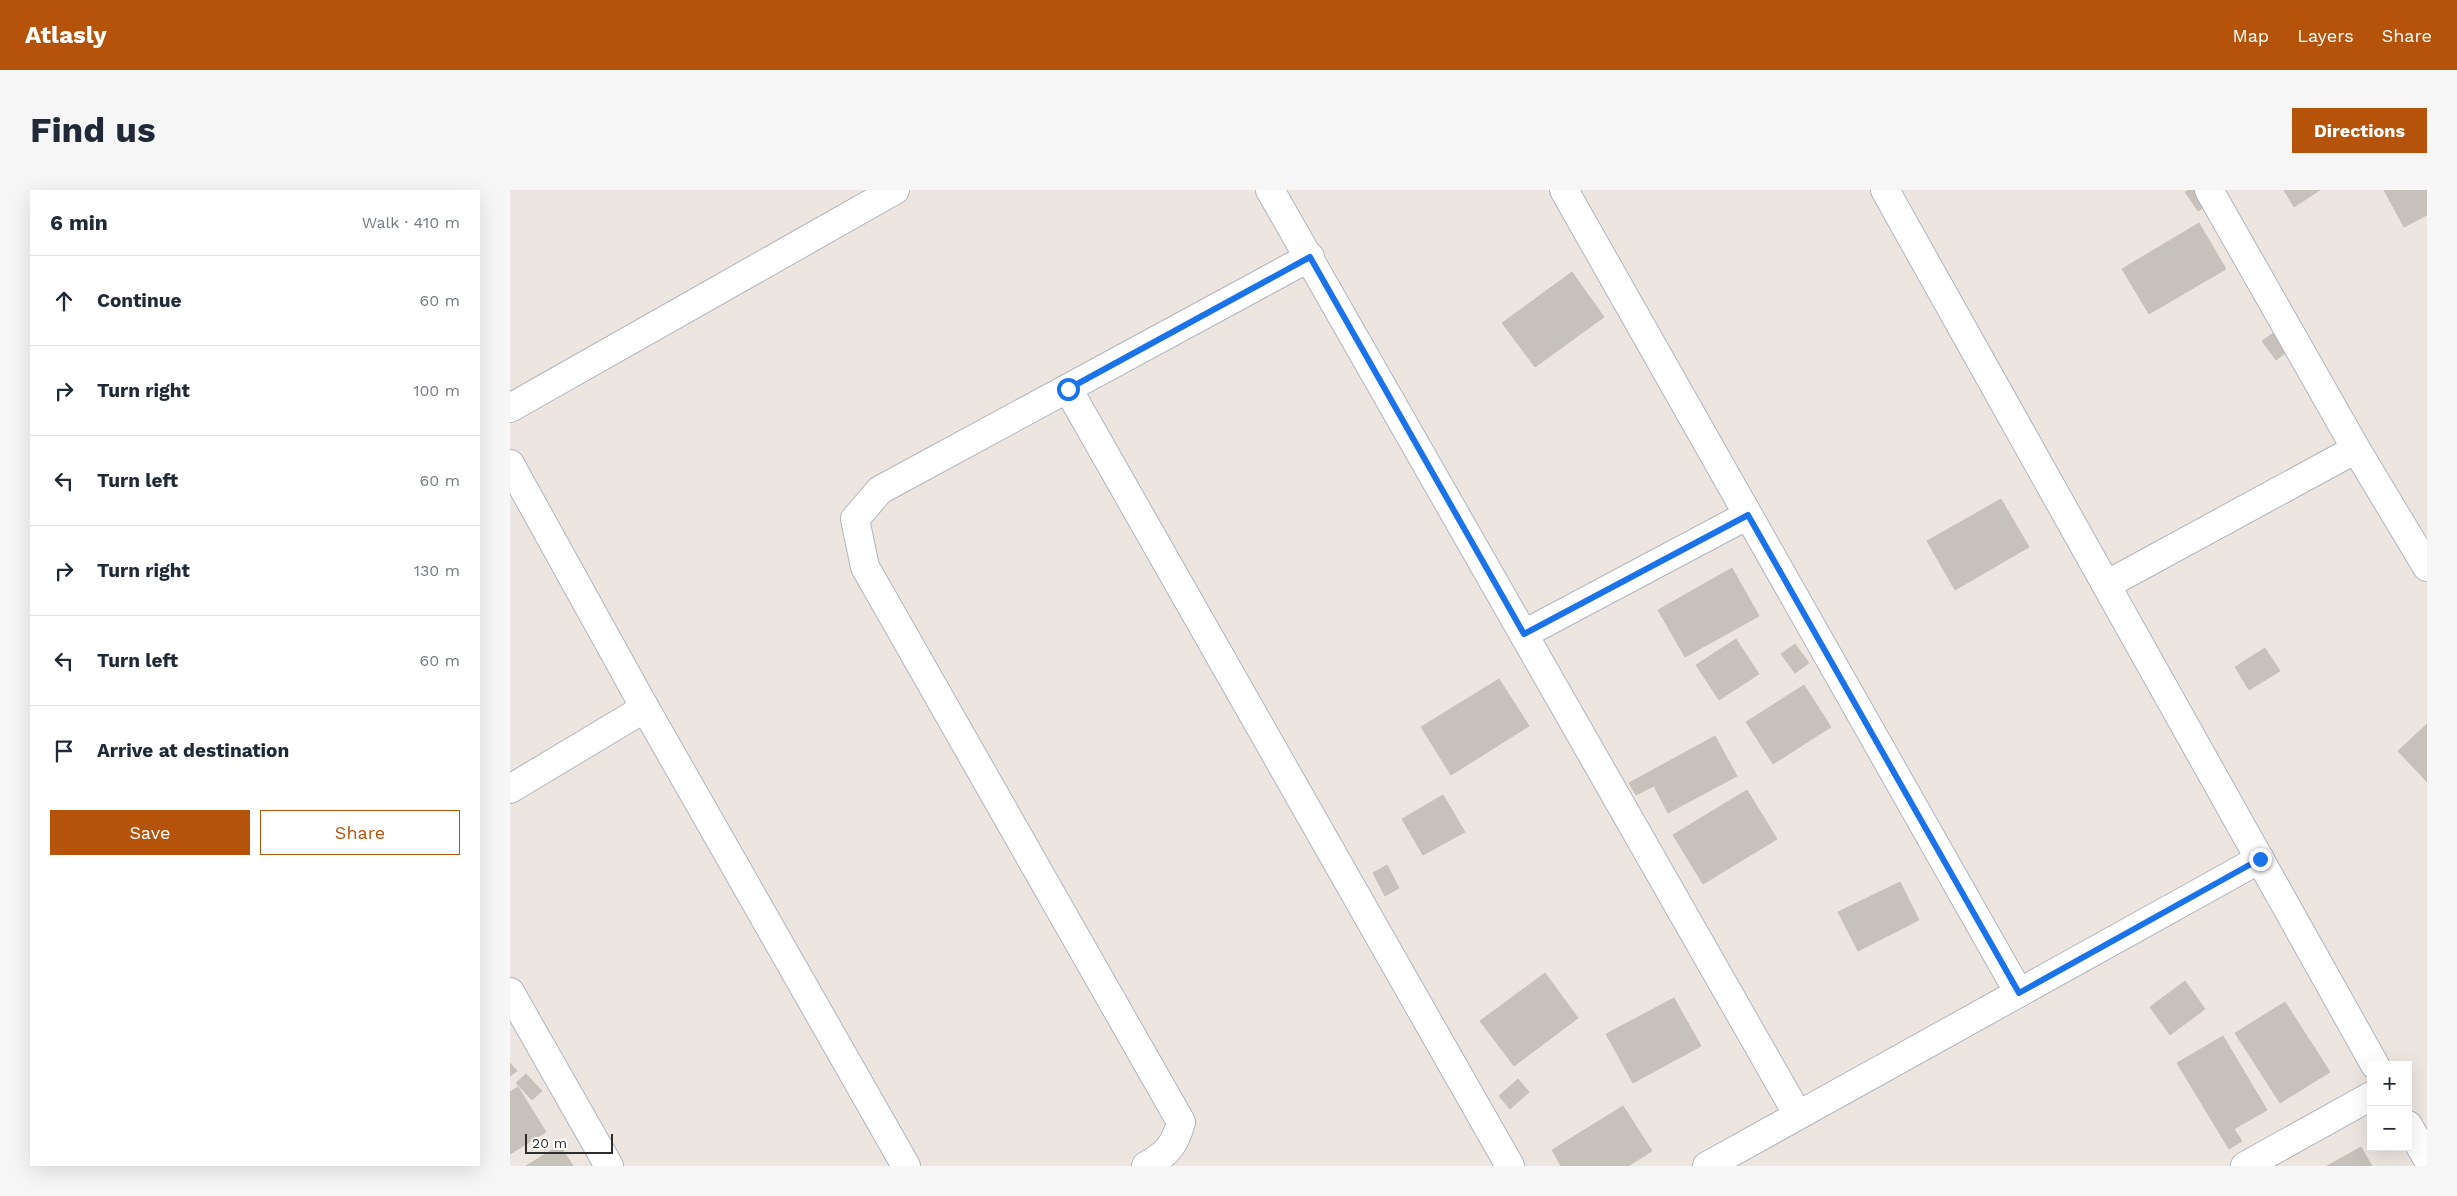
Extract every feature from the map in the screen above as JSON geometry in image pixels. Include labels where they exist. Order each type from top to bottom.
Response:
[{"type":"street","points":[[510,408],[895,190]]},
{"type":"street","points":[[1270,190],[1310,257],[1798,1115]]},
{"type":"street","points":[[1564,190],[2019,993]]},
{"type":"street","points":[[1885,190],[2373,1061]]},
{"type":"street","points":[[2209,190],[2356,449],[2427,567]]},
{"type":"street","points":[[1146,1166],[1160,1158],[1176,1141],[1181,1122],[865,568],[855,520],[880,490],[1310,257]]},
{"type":"street","points":[[1068,389],[1510,1166]]},
{"type":"street","points":[[2106,585],[2356,449]]},
{"type":"street","points":[[510,464],[645,708],[906,1166]]},
{"type":"street","points":[[1524,634],[1748,515]]},
{"type":"street","points":[[510,789],[645,708]]},
{"type":"street","points":[[1707,1166],[2260,859]]},
{"type":"street","points":[[510,992],[609,1166]]},
{"type":"street","points":[[2245,1166],[2367,1098]]},
{"type":"street","points":[[2412,1132],[2427,1158]]},
{"type":"building","points":[[2200,190],[2209,204],[2198,211],[2185,192]]},
{"type":"building","points":[[2284,190],[2320,190],[2294,207]]},
{"type":"building","points":[[2384,190],[2427,190],[2427,215],[2404,227]]},
{"type":"building","points":[[2199,223],[2226,269],[2149,314],[2122,269]]},
{"type":"building","points":[[1572,272],[1604,317],[1535,367],[1502,323]]},
{"type":"building","points":[[2275,332],[2288,351],[2276,360],[2262,341]]},
{"type":"building","points":[[2001,499],[2029,547],[1955,590],[1927,541]]},
{"type":"building","points":[[1732,568],[1759,616],[1685,657],[1658,610]]},
{"type":"building","points":[[1736,639],[1759,674],[1719,700],[1696,665]]},
{"type":"building","points":[[1795,644],[1809,663],[1795,673],[1781,654]]},
{"type":"building","points":[[2265,648],[2280,671],[2249,690],[2235,667]]},
{"type":"building","points":[[1499,679],[1529,726],[1451,775],[1421,727]]},
{"type":"building","points":[[1804,685],[1831,727],[1773,764],[1746,722]]},
{"type":"building","points":[[2427,724],[2427,782],[2398,751]]},
{"type":"building","points":[[1715,736],[1737,776],[1668,813],[1654,786],[1636,795],[1629,783]]},
{"type":"building","points":[[1747,790],[1777,839],[1703,884],[1673,835]]},
{"type":"building","points":[[1443,795],[1465,832],[1423,855],[1402,819]]},
{"type":"building","points":[[1387,865],[1399,888],[1385,896],[1373,873]]},
{"type":"building","points":[[1900,882],[1919,920],[1858,951],[1838,912]]},
{"type":"building","points":[[1545,973],[1578,1018],[1514,1066],[1480,1021]]},
{"type":"building","points":[[2185,981],[2205,1009],[2170,1035],[2150,1007]]},
{"type":"building","points":[[1674,998],[1701,1046],[1633,1083],[1606,1034]]},
{"type":"building","points":[[2285,1002],[2330,1072],[2280,1103],[2235,1033]]},
{"type":"building","points":[[2223,1036],[2267,1110],[2234,1129],[2242,1141],[2229,1149],[2177,1063]]},
{"type":"building","points":[[510,1063],[517,1071],[510,1076]]},
{"type":"building","points":[[526,1074],[542,1091],[532,1100],[516,1083]]},
{"type":"building","points":[[1518,1079],[1529,1092],[1510,1109],[1499,1096]]},
{"type":"building","points":[[518,1087],[546,1132],[510,1154],[510,1092]]},
{"type":"building","points":[[1623,1106],[1652,1151],[1628,1166],[1561,1166],[1552,1150]]},
{"type":"building","points":[[560,1145],[573,1166],[526,1166]]},
{"type":"building","points":[[2361,1147],[2372,1166],[2327,1166]]},
{"type":"route","points":[[1068,389],[1310,257],[1524,634],[1748,515],[2019,993],[2260,859]]}]
